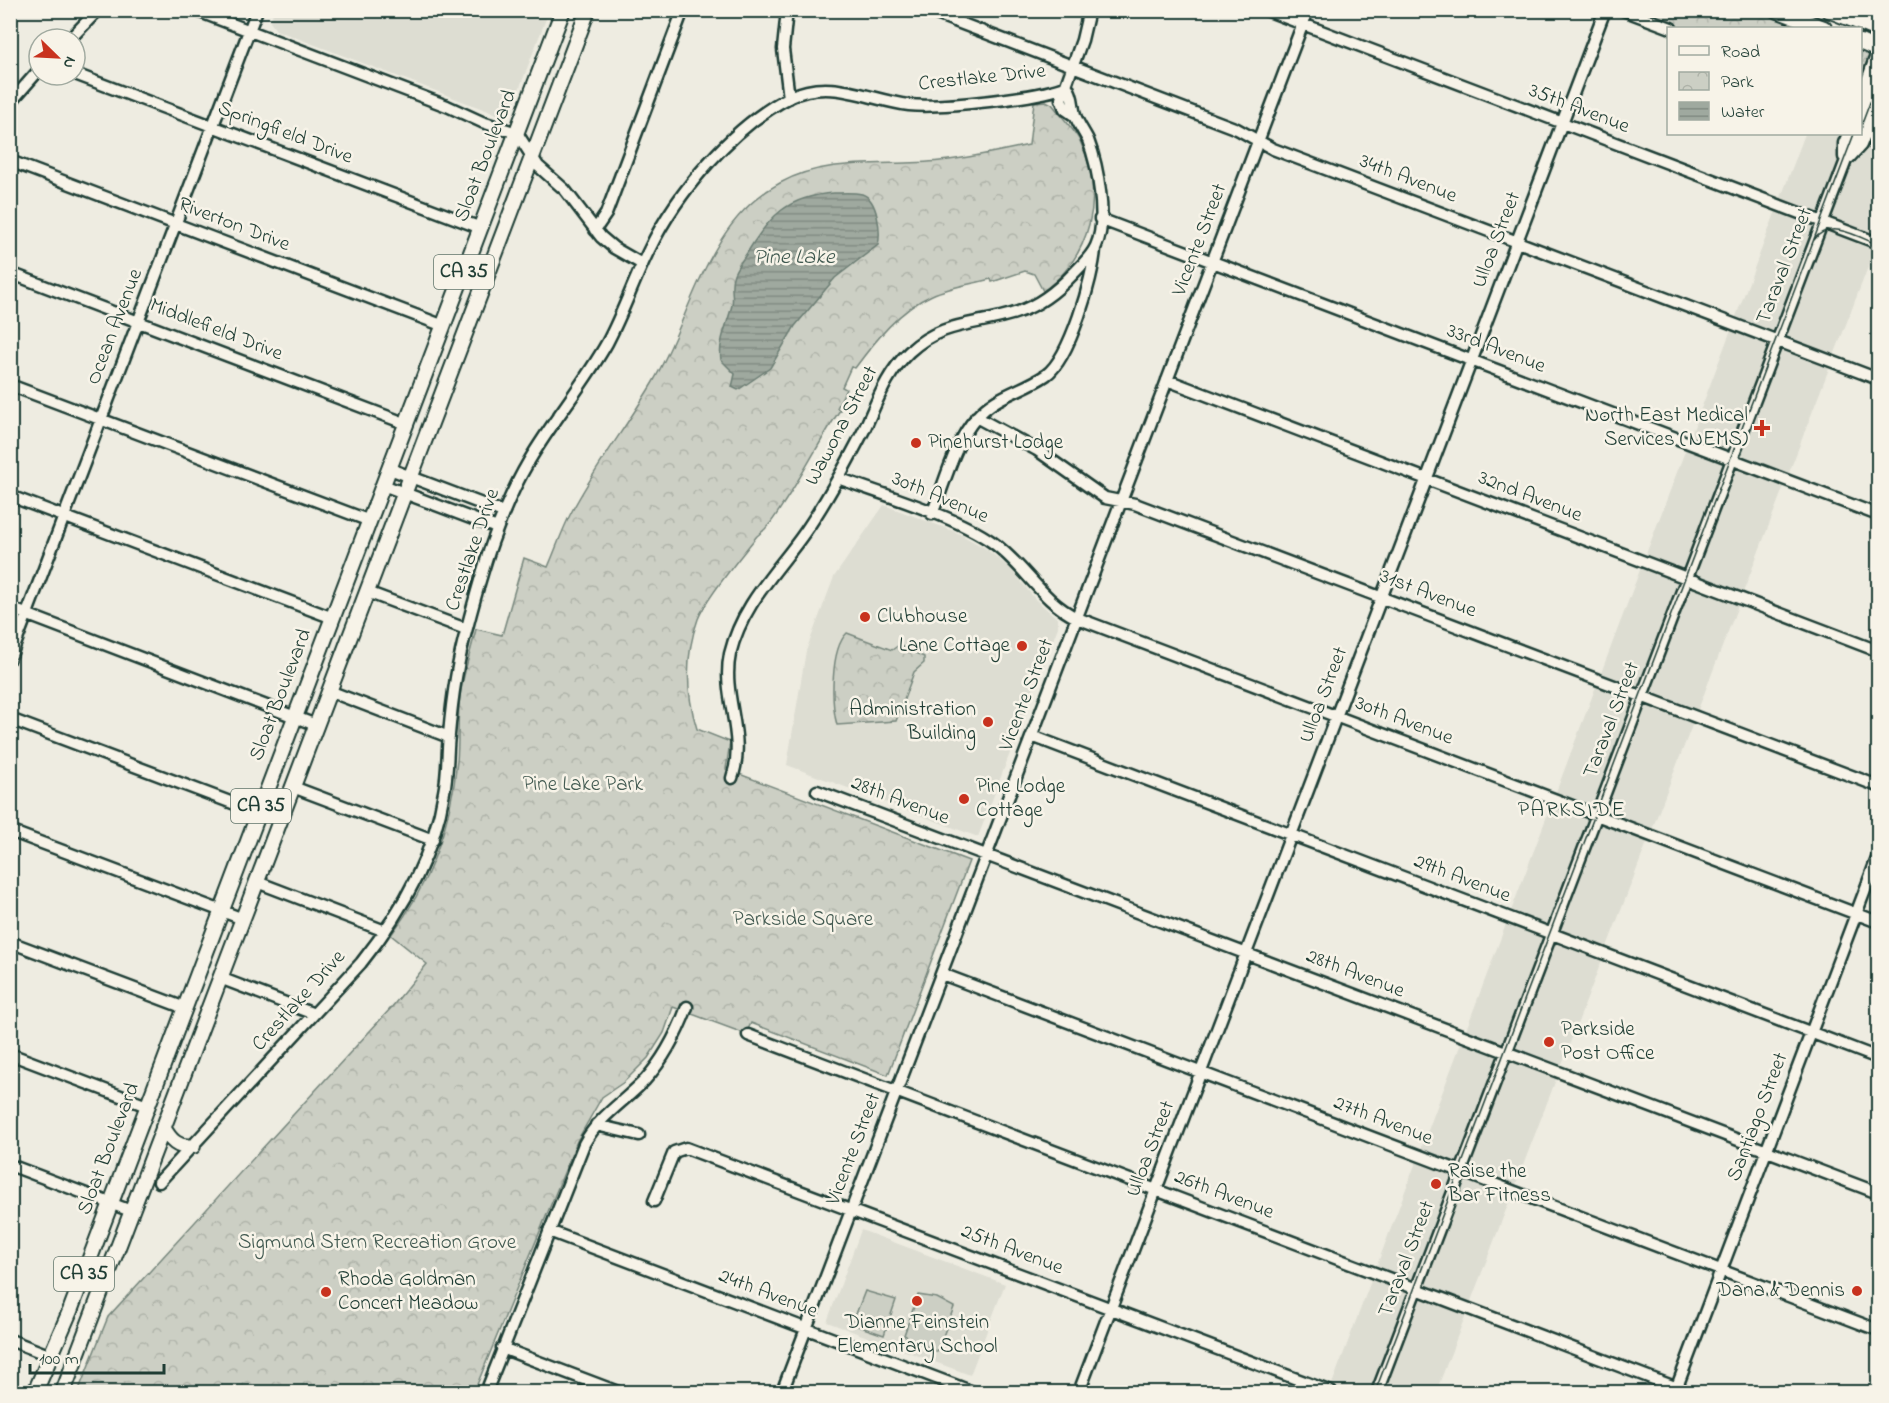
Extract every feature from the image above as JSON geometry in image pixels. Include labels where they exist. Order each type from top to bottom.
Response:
[{"type":"main road","name":"Sloat Boulevard","points":[[35,1392],[51,1356],[185,1008],[563,10]]},
{"type":"main road","name":"Sloat Boulevard","points":[[63,1392],[588,10]]},
{"type":"main road","points":[[1776,10],[1821,27]]},
{"type":"main road","points":[[1828,10],[1878,30]]},
{"type":"main road","points":[[1862,43],[1878,50]]},
{"type":"main road","points":[[163,1127],[176,1144],[183,1147],[193,1146]]},
{"type":"street","points":[[82,27],[98,10]]},
{"type":"street","points":[[195,10],[517,133],[532,158],[565,189],[595,230],[614,248],[642,264]]},
{"type":"street","name":"Ocean Avenue","points":[[10,658],[257,10]]},
{"type":"street","points":[[595,230],[606,214],[684,10]]},
{"type":"street","points":[[787,10],[783,49],[789,98]]},
{"type":"street","name":"34th Avenue","points":[[927,10],[1237,129],[1273,149],[1878,379]]},
{"type":"street","points":[[932,514],[961,443],[976,417],[998,399],[1040,379],[1058,363],[1089,285],[1100,219],[1094,159],[1076,116],[1065,109],[1062,102],[1089,10]]},
{"type":"street","name":"35th Avenue","points":[[1266,10],[1878,243]]},
{"type":"street","name":"Vicente Street","points":[[782,1392],[1308,10]]},
{"type":"street","name":"Ulloa Street","points":[[1079,1392],[1605,10]]},
{"type":"street","points":[[1623,10],[1668,27]]},
{"type":"street","points":[[1862,94],[1878,50]]},
{"type":"street","points":[[1862,117],[1878,75]]},
{"type":"street","name":"Springfield Drive","points":[[87,79],[481,228]]},
{"type":"street","points":[[10,103],[27,84]]},
{"type":"street","name":"Crestlake Drive","points":[[159,1182],[314,1014],[385,931],[412,887],[433,840],[445,790],[455,683],[466,629],[503,512],[528,463],[607,342],[642,264],[669,214],[702,171],[750,125],[789,98],[809,90],[837,89],[905,104],[943,105],[1052,91],[1067,86]]},
{"type":"street","name":"Taraval Street","points":[[1845,163],[1861,145],[1878,105]]},
{"type":"street","name":"Taraval Street","points":[[1845,163],[1844,143],[1848,135]]},
{"type":"street","name":"Taraval Street","points":[[1377,1392],[1856,135]]},
{"type":"street","name":"Riverton Drive","points":[[10,161],[444,326]]},
{"type":"street","name":"33rd Avenue","points":[[1100,219],[1878,515]]},
{"type":"street","name":"Wawona Street","points":[[732,778],[738,747],[727,671],[739,626],[749,604],[794,548],[838,478],[888,379],[910,351],[926,339],[951,327],[1010,315],[1038,303],[1062,285],[1095,247]]},
{"type":"street","name":"Middlefield Drive","points":[[10,273],[407,423]]},
{"type":"street","name":"32nd Avenue","points":[[1167,380],[1878,651]]},
{"type":"street","points":[[10,385],[370,521]]},
{"type":"street","name":"31st Avenue","points":[[976,417],[1037,450],[1105,498],[1122,501],[1878,786]]},
{"type":"street","points":[[390,469],[503,512]]},
{"type":"street","name":"30th Avenue","points":[[838,478],[932,514],[990,541],[1019,566],[1050,601],[1077,618],[1878,922]]},
{"type":"street","points":[[383,485],[497,528]]},
{"type":"street","points":[[10,496],[333,618]]},
{"type":"street","points":[[367,592],[466,629]]},
{"type":"street","points":[[10,608],[316,725]]},
{"type":"street","points":[[329,691],[449,737]]},
{"type":"street","points":[[10,719],[259,813]]},
{"type":"street","name":"29th Avenue","points":[[1032,736],[1878,1058]]},
{"type":"street","points":[[293,787],[433,840]]},
{"type":"street","name":"28th Avenue","points":[[817,790],[1878,1193]]},
{"type":"street","points":[[10,831],[243,919]]},
{"type":"street","name":"Santiago Street","points":[[1675,1390],[1878,856]]},
{"type":"street","points":[[256,882],[385,931]]},
{"type":"street","points":[[10,942],[185,1008]]},
{"type":"street","name":"27th Avenue","points":[[942,974],[1878,1330]]},
{"type":"street","points":[[220,978],[314,1014]]},
{"type":"street","points":[[486,1392],[578,1158],[596,1125],[653,1071],[673,1039],[687,1008]]},
{"type":"street","name":"26th Avenue","points":[[748,1035],[1675,1390],[1688,1392]]},
{"type":"street","points":[[10,1054],[147,1106]]},
{"type":"street","points":[[596,1125],[639,1135]]},
{"type":"street","name":"25th Avenue","points":[[654,1202],[672,1156],[678,1149],[690,1149],[1331,1392]]},
{"type":"street","points":[[10,1165],[131,1212]]},
{"type":"street","name":"24th Avenue","points":[[549,1231],[973,1392]]},
{"type":"street","points":[[10,1340],[51,1356]]},
{"type":"street","points":[[502,1348],[618,1392]]},
{"type":"shaded area","points":[[274,10],[549,11],[510,113],[504,117],[276,30],[270,22]]},
{"type":"shaded area","points":[[1862,101],[1878,108],[1878,241],[1436,1392],[1329,1392],[1805,135],[1862,135]]},
{"type":"shaded area","points":[[884,505],[956,532],[985,548],[1011,569],[1036,600],[1058,619],[1058,627],[978,837],[787,765],[806,651],[834,577]]},
{"type":"shaded area","name":"Dianne Feinstein Elementary School","points":[[861,1230],[1005,1284],[970,1375],[827,1322]]},
{"type":"green space","points":[[1623,11],[1776,11],[1820,27],[1667,27]]},
{"type":"green space","points":[[1828,11],[1878,11],[1878,30]]},
{"type":"green space","points":[[1862,43],[1873,47],[1862,83]]},
{"type":"green space","points":[[1046,101],[1052,104],[1080,141],[1092,182],[1089,224],[1083,243],[1073,261],[1043,291],[1034,274],[1025,271],[992,282],[991,279],[932,295],[909,309],[889,327],[855,368],[851,367],[842,387],[846,389],[837,408],[840,410],[775,517],[757,536],[708,600],[698,619],[691,646],[688,674],[693,715],[697,729],[730,742],[726,769],[969,861],[888,1075],[751,1023],[746,1034],[673,1007],[664,1033],[648,1058],[624,1082],[602,1097],[577,1141],[474,1392],[78,1392],[108,1317],[391,1008],[427,964],[391,935],[417,895],[444,830],[450,808],[457,761],[460,696],[476,629],[502,635],[524,558],[548,567],[571,513],[590,479],[653,382],[667,356],[703,272],[734,221],[755,200],[780,183],[818,169],[858,164],[940,161],[1029,145],[1034,102]]},
{"type":"green space","points":[[847,633],[892,650],[899,645],[924,657],[924,663],[914,672],[896,721],[837,725],[833,677],[837,651]]},
{"type":"green space","points":[[865,1291],[896,1300],[884,1335],[852,1324]]},
{"type":"green space","points":[[918,1295],[937,1298],[954,1307],[937,1352],[904,1335]]},
{"type":"water","name":"Pine Lake","points":[[834,193],[859,193],[872,202],[877,216],[878,245],[835,278],[795,326],[770,368],[738,390],[732,387],[735,374],[721,360],[720,353],[732,305],[732,281],[735,271],[763,228],[782,210],[804,198]]},
{"type":"tram line","points":[[1862,124],[1878,81]]},
{"type":"tram line","points":[[1375,1392],[1854,135]]},
{"type":"tram line","points":[[1814,240],[1828,230],[1836,230],[1853,234],[1878,245]]},
{"type":"place","name":"North East Medical Services (NEMS)","points":[[1762,428]]},
{"type":"place","name":"Pinehurst Lodge","points":[[916,443]]},
{"type":"place","name":"Clubhouse","points":[[865,617]]},
{"type":"place","name":"Lane Cottage","points":[[1022,646]]},
{"type":"place","name":"Administration Building","points":[[988,722]]},
{"type":"place","name":"Pine Lodge Cottage","points":[[964,799]]},
{"type":"place","name":"Parkside Post Office","points":[[1549,1042]]},
{"type":"place","name":"Raise the Bar Fitness","points":[[1436,1184]]},
{"type":"place","name":"Dana & Dennis","points":[[1857,1291]]},
{"type":"place","name":"Rhoda Goldman Concert Meadow","points":[[326,1292]]},
{"type":"place","name":"Dianne Feinstein Elementary School","points":[[917,1301]]},
{"type":"district","name":"PARKSIDE","points":[[1572,811]]},
{"type":"park label","name":"Pine Lake Park","points":[[583,785]]},
{"type":"park label","name":"Parkside Square","points":[[803,920]]},
{"type":"park label","name":"Sigmund Stern Recreation Grove","points":[[377,1243]]}]
